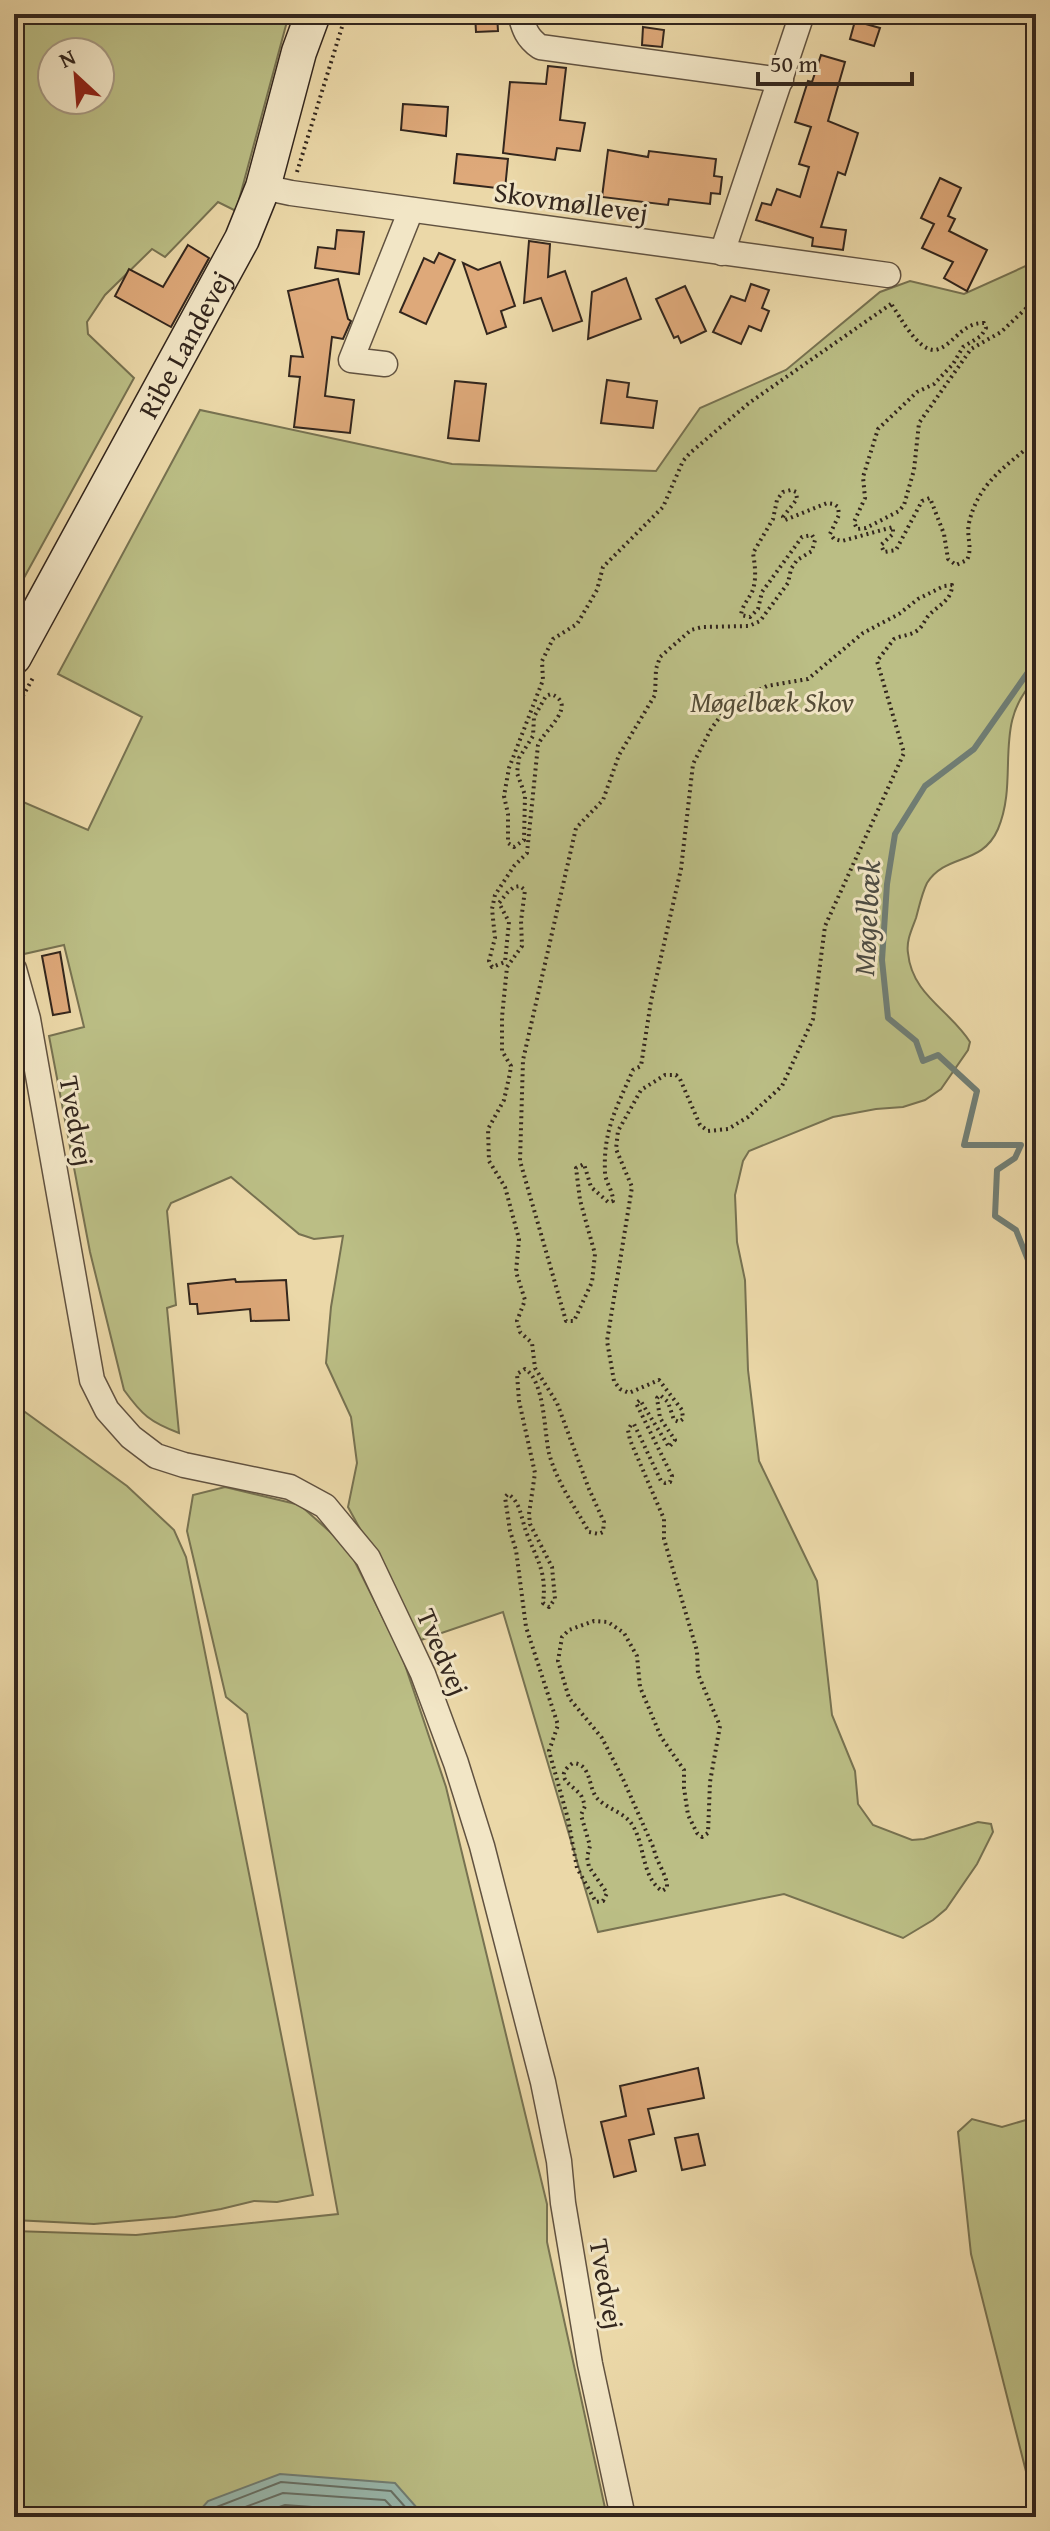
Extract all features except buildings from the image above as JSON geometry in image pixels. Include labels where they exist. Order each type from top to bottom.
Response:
[{"type":"main road","name":"Ribe Landevej","points":[[14,657],[242,239],[263,187],[299,52],[313,14]]},
{"type":"street","points":[[520,14],[530,40],[540,47],[781,80]]},
{"type":"street","points":[[722,253],[802,14]]},
{"type":"street","name":"Skovmøllevej","points":[[263,187],[888,275]]},
{"type":"street","points":[[385,364],[351,360],[411,210]]},
{"type":"street","name":"Tvedvej","points":[[14,969],[28,1019],[92,1380],[107,1410],[131,1437],[156,1456],[184,1465],[290,1487],[325,1506],[368,1558],[423,1674],[482,1846],[543,2082],[559,2161],[590,2364],[623,2517]]},
{"type":"path","points":[[1036,299],[1001,332],[971,349],[919,423],[914,470],[904,505],[887,519],[857,529],[854,522],[865,498],[863,477],[878,429],[917,392],[934,384],[953,364],[963,347],[985,331],[984,323],[970,326],[945,345],[932,350],[916,340],[891,304],[749,403],[690,453],[683,461],[663,507],[603,567],[597,590],[577,624],[553,639],[542,661],[543,680],[509,768],[504,796],[508,814],[508,843],[514,847],[524,840],[525,795],[517,773],[519,758],[533,736],[534,717],[546,696],[557,696],[561,713],[538,745],[527,853],[514,866],[495,895],[492,909],[495,938],[489,961],[492,967],[505,962],[507,953],[509,922],[499,903],[514,887],[520,886],[525,890],[522,946],[507,967],[502,1017],[502,1051],[511,1066],[504,1100],[488,1129],[489,1161],[505,1187],[519,1239],[516,1272],[525,1300],[517,1321],[520,1332],[532,1343],[535,1368],[557,1403],[604,1522],[603,1532],[589,1532],[554,1471],[548,1450],[545,1412],[532,1375],[525,1369],[517,1374],[519,1401],[535,1473],[530,1524],[552,1567],[555,1599],[549,1607],[543,1603],[545,1590],[540,1559],[527,1535],[518,1504],[508,1494],[505,1497],[508,1520],[516,1550],[526,1627],[558,1725],[549,1751],[568,1819],[577,1868],[599,1903],[607,1893],[589,1867],[587,1857],[590,1846],[581,1815],[585,1806],[581,1795],[564,1778],[565,1771],[573,1763],[584,1766],[596,1797],[630,1822],[656,1886],[665,1890],[668,1881],[656,1862],[654,1849],[602,1738],[569,1698],[558,1661],[562,1637],[569,1630],[594,1621],[608,1622],[624,1633],[637,1656],[640,1687],[661,1737],[684,1770],[688,1815],[702,1837],[708,1833],[710,1782],[720,1726],[698,1674],[697,1651],[664,1539],[664,1519],[628,1430],[634,1424],[661,1481],[670,1482],[672,1476],[636,1403],[640,1400],[647,1408],[669,1447],[675,1440],[660,1418],[657,1398],[660,1395],[668,1402],[674,1420],[679,1422],[683,1419],[682,1410],[659,1380],[629,1393],[620,1389],[614,1381],[607,1341],[632,1187],[616,1149],[618,1131],[641,1090],[665,1075],[676,1075],[680,1079],[700,1125],[708,1131],[728,1129],[748,1117],[782,1086],[813,1019],[825,926],[904,753],[877,661],[894,639],[919,629],[930,614],[943,605],[952,592],[952,585],[918,599],[899,614],[863,633],[808,679],[767,686],[728,706],[693,764],[681,869],[651,1001],[641,1066],[633,1070],[607,1130],[604,1176],[613,1201],[608,1202],[591,1187],[584,1164],[576,1168],[580,1200],[595,1254],[592,1282],[574,1321],[566,1321],[520,1161],[523,1060],[576,828],[603,800],[619,755],[655,695],[656,669],[660,657],[691,630],[749,626],[760,621],[788,583],[797,560],[812,551],[815,540],[812,535],[802,537],[762,592],[758,609],[750,617],[741,615],[740,611],[753,590],[756,569],[753,553],[773,519],[777,500],[783,492],[796,492],[797,499],[783,517],[785,520],[827,503],[838,507],[839,515],[830,534],[834,539],[842,541],[893,527],[893,534],[881,545],[884,552],[896,550],[922,501],[930,498],[944,534],[948,559],[956,565],[967,560],[971,553],[968,525],[985,485],[1036,441]]},
{"type":"green space","points":[[14,14],[289,14],[236,211],[218,202],[165,257],[152,249],[105,295],[87,322],[88,334],[134,378],[14,596]]},
{"type":"green space","name":"Møgelbæk Skov","points":[[1036,258],[1036,679],[1022,696],[1014,713],[1008,751],[1007,790],[998,829],[983,849],[944,867],[927,883],[908,944],[911,968],[917,980],[962,1031],[970,1042],[968,1050],[941,1089],[925,1100],[903,1107],[833,1117],[749,1151],[743,1161],[735,1195],[737,1242],[745,1280],[748,1370],[759,1461],[817,1581],[832,1715],[855,1771],[858,1804],[873,1825],[912,1840],[978,1822],[991,1824],[993,1832],[977,1864],[946,1909],[903,1938],[784,1894],[598,1932],[503,1612],[421,1640],[348,1507],[357,1463],[351,1417],[326,1363],[331,1307],[343,1236],[314,1239],[299,1234],[231,1177],[171,1203],[167,1211],[176,1305],[167,1308],[179,1433],[147,1417],[124,1390],[90,1252],[49,1036],[84,1027],[64,945],[24,954],[14,930],[14,798],[88,830],[142,717],[58,674],[200,410],[452,464],[656,471],[700,408],[786,370],[880,292],[910,281],[964,294],[1028,265]]},
{"type":"green space","points":[[14,1404],[127,1486],[174,1530],[186,1557],[313,2195],[277,2202],[254,2201],[175,2217],[94,2224],[14,2220]]},
{"type":"green space","points":[[225,1487],[300,1505],[348,1548],[402,1656],[446,1787],[547,2204],[547,2242],[607,2517],[14,2517],[14,2231],[136,2235],[338,2214],[247,1714],[226,1697],[187,1531],[193,1495]]},
{"type":"green space","points":[[1036,2117],[1036,2511],[971,2254],[958,2132],[972,2119],[1002,2127]]},
{"type":"water","points":[[280,2474],[395,2483],[425,2517],[194,2517],[208,2501]]},
{"type":"waterway","name":"Møgelbæk","points":[[1036,629],[1028,643],[1034,654],[1031,668],[974,749],[925,786],[895,834],[887,884],[882,960],[888,1018],[916,1041],[923,1061],[938,1055],[977,1091],[964,1145],[1021,1145],[1015,1158],[997,1170],[995,1216],[1016,1230],[1030,1265],[1036,1271]]},
{"type":"waterway","name":"Møgelbæk","points":[[1036,1295],[1033,1299],[1036,1306]]}]
